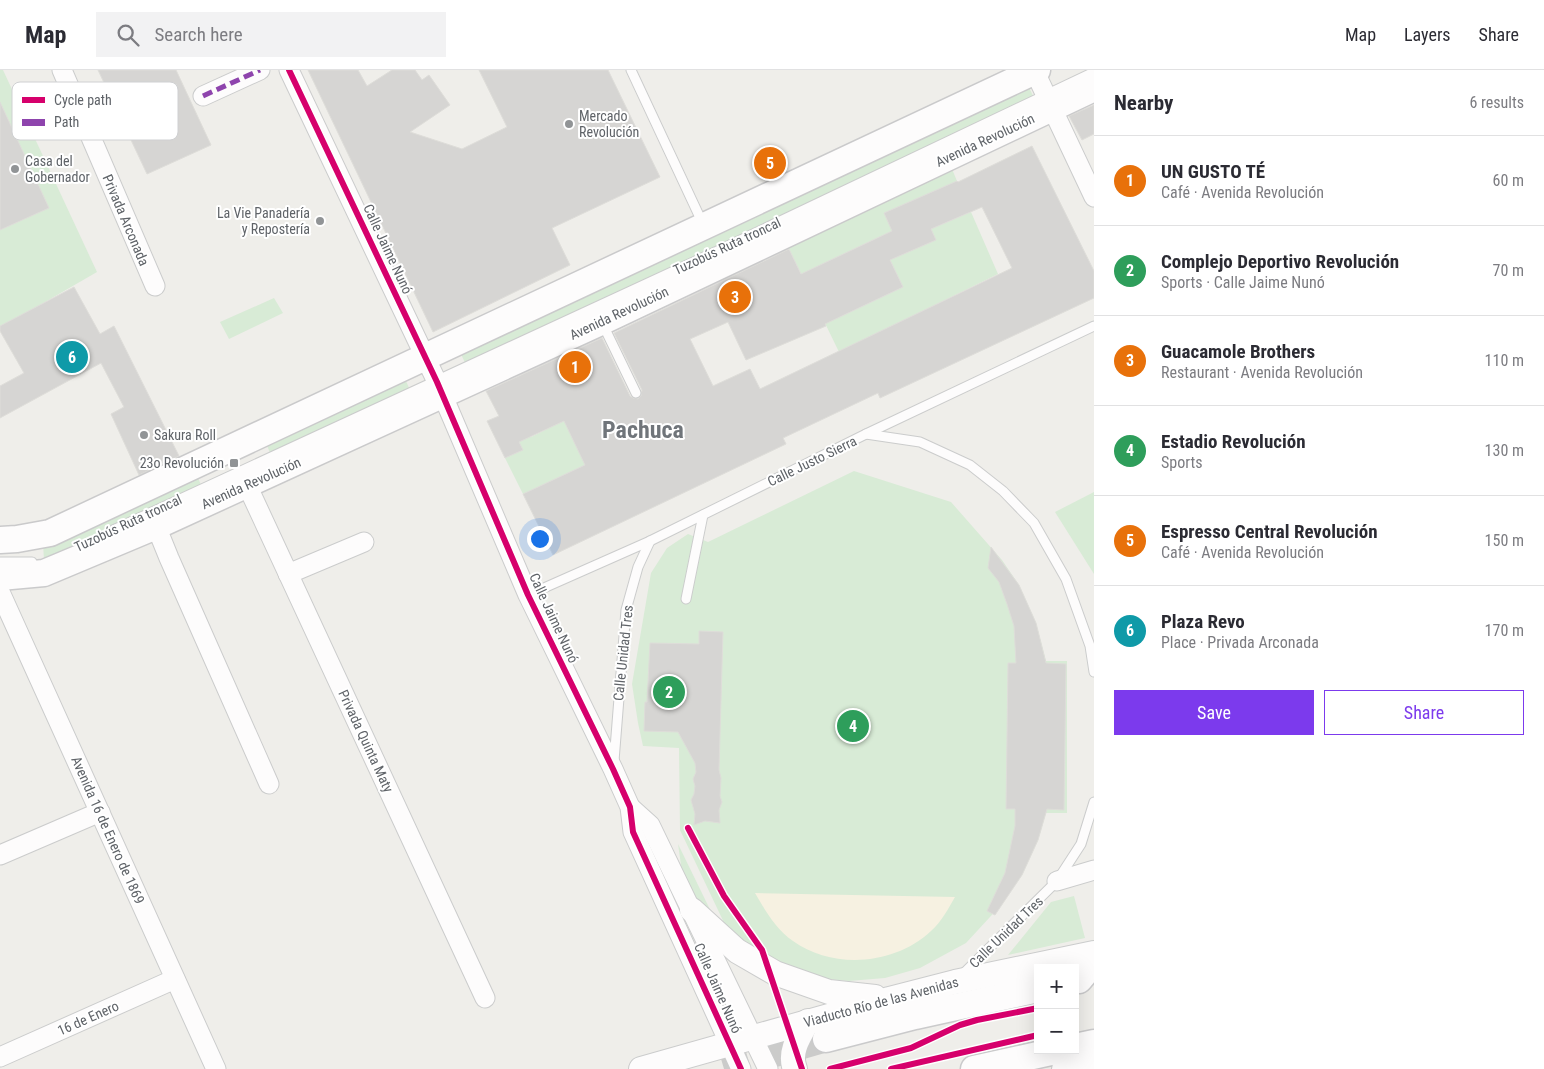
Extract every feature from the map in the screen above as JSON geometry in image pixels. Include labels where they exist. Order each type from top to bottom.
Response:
[{"type":"main road","points":[[0,540],[50,533],[1035,70]]},
{"type":"main road","name":"Avenida Revolución","points":[[0,577],[44,574],[156,526],[247,485],[440,389],[604,321],[1049,101],[1094,88]]},
{"type":"main road","name":"Viaducto Río de las Avenidas","points":[[826,1039],[915,1016],[1034,990]]},
{"type":"main road","points":[[974,1069],[1042,1054]]},
{"type":"street","name":"Privada Arconada","points":[[62,70],[67,82]]},
{"type":"street","points":[[203,96],[260,70]]},
{"type":"street","name":"Calle Jaime Nunó","points":[[289,70],[440,389],[528,594],[613,768],[630,807],[633,832],[741,1069]]},
{"type":"street","points":[[1035,70],[1094,197]]},
{"type":"street","name":"Privada Arconada","points":[[92,140],[155,286]]},
{"type":"street","name":"Privada Quinta Maty","points":[[247,485],[485,998]]},
{"type":"street","points":[[156,526],[269,784]]},
{"type":"street","points":[[288,574],[364,542]]},
{"type":"street","name":"Avenida 16 de Enero de 1869","points":[[0,592],[216,1069]]},
{"type":"street","name":"Calle Jaime Nunó","points":[[630,807],[650,825],[768,1069]]},
{"type":"street","points":[[0,855],[100,812]]},
{"type":"street","name":"Calle Unidad Tres","points":[[1056,881],[1094,870]]},
{"type":"street","points":[[692,910],[737,951],[775,973],[829,992],[889,999]]},
{"type":"street","name":"Viaducto Río de las Avenidas","points":[[642,1069],[808,1021],[955,982],[1094,953]]},
{"type":"street","name":"16 de Enero","points":[[0,1057],[175,979]]},
{"type":"street","points":[[795,1069],[792,1062],[795,1046],[808,1021]]},
{"type":"street","points":[[1064,1069],[1089,1048]]},
{"type":"street","points":[[698,1053],[718,1069]]},
{"type":"lane","points":[[631,70],[704,226]]},
{"type":"lane","name":"Tuzobús Ruta troncal","points":[[106,533],[440,389],[715,252],[1049,101],[1094,72]]},
{"type":"lane","points":[[604,321],[607,333],[636,393]]},
{"type":"lane","name":"Calle Justo Sierra","points":[[528,594],[650,541],[866,434],[1094,326]]},
{"type":"lane","points":[[866,434],[920,442],[970,465],[1002,491],[1034,523],[1066,579],[1090,646],[1094,672]]},
{"type":"lane","points":[[686,599],[703,515]]},
{"type":"lane","name":"Calle Unidad Tres","points":[[613,768],[626,610],[638,567],[650,541]]},
{"type":"lane","points":[[0,562],[44,562]]},
{"type":"lane","name":"Calle Unidad Tres","points":[[955,982],[1056,881],[1081,844],[1094,802]]},
{"type":"green space","points":[[0,70],[3,70],[12,89],[12,140],[36,140],[97,272],[0,328]]},
{"type":"green space","points":[[1027,83],[1034,98],[467,367],[460,352]]},
{"type":"green space","points":[[952,169],[957,181],[884,213],[903,254],[935,240],[931,229],[971,212],[998,274],[839,352],[788,247]],"holes":[[[879,237],[903,287],[840,317],[817,267]]]},
{"type":"green space","points":[[274,298],[283,313],[229,339],[220,322]]},
{"type":"green space","points":[[405,379],[411,392],[271,455],[265,441]]},
{"type":"green space","points":[[565,420],[585,465],[523,494],[505,458],[522,450],[516,435],[531,437]]},
{"type":"green space","points":[[854,471],[951,502],[1002,560],[1019,585],[1036,623],[1046,661],[1067,661],[1067,813],[1046,813],[1038,840],[1022,875],[1002,904],[966,943],[920,968],[885,978],[849,981],[817,978],[783,968],[754,951],[727,929],[680,830],[679,748],[643,746],[632,684],[651,573],[667,548],[688,534],[708,542]]},
{"type":"green space","points":[[196,473],[201,485],[44,559],[43,545]]},
{"type":"green space","points":[[1094,492],[1094,574],[1055,512]]},
{"type":"green space","points":[[678,844],[719,928],[698,902],[682,872]]},
{"type":"green space","points":[[1074,896],[1085,938],[1008,955],[1051,902]]},
{"type":"sand","points":[[755,893],[955,897],[938,923],[916,942],[900,951],[882,957],[864,960],[845,960],[809,950],[793,941],[771,919]]},
{"type":"building","points":[[98,70],[176,70],[211,145],[147,174],[131,140],[178,140],[178,82],[104,82]]},
{"type":"building","points":[[308,70],[358,70],[367,86],[392,70],[415,70],[422,80],[429,75],[450,105],[410,132],[462,149],[507,127],[479,70],[608,70],[660,177],[552,228],[570,265],[433,332]]},
{"type":"building","name":"Casa del Gobernador","points":[[0,102],[12,128],[12,140],[18,140],[49,208],[0,230]]},
{"type":"building","points":[[1094,105],[1094,134],[1082,140],[1069,116]]},
{"type":"building","points":[[1032,146],[1094,271],[1094,298],[880,398],[878,393],[783,438],[786,444],[553,555],[523,494],[585,465],[564,421],[519,442],[523,450],[505,458],[487,421],[499,416],[486,391],[602,338],[630,396],[638,399],[641,396],[642,390],[614,333],[789,249],[801,274],[892,231],[884,213],[958,182]],"holes":[[[982,207],[1012,268],[760,389],[750,369],[713,386],[690,339],[728,322],[746,360],[826,326],[825,324],[903,287],[890,260],[936,240],[931,229]]]},
{"type":"building","points":[[74,287],[100,334],[114,326],[179,456],[139,475],[111,414],[124,407],[101,363],[0,418],[0,386],[24,373],[0,331],[0,326]]},
{"type":"building","points":[[991,547],[1019,585],[1036,623],[1046,663],[1066,664],[1064,810],[1047,809],[1038,840],[1022,875],[995,915],[987,911],[1005,873],[1015,826],[1015,809],[1006,809],[1008,663],[1016,663],[1014,626],[999,582],[988,568]]},
{"type":"building","points":[[699,631],[723,632],[719,770],[722,802],[719,810],[720,823],[705,821],[694,825],[695,814],[691,800],[695,786],[693,779],[696,772],[695,763],[678,732],[644,731],[650,643],[699,644]]},
{"type":"tunnel","points":[[724,1069],[826,1039]]},
{"type":"marked path","points":[[203,96],[260,70]]},
{"type":"cycle path","points":[[289,70],[437,382],[528,595],[613,769],[630,807],[633,832],[741,1069]]},
{"type":"cycle path","points":[[688,828],[724,896],[762,950],[802,1069]]},
{"type":"cycle path","points":[[830,1069],[911,1048],[960,1025],[1034,1009]]},
{"type":"cycle path","points":[[891,1069],[1034,1036]]},
{"type":"place","name":"Mercado Revolución","points":[[569,124]]},
{"type":"place","name":"Espresso Central Revolución","points":[[770,163]]},
{"type":"place","name":"Casa del Gobernador","points":[[15,169]]},
{"type":"place","name":"La Vie Panadería y Repostería","points":[[320,221]]},
{"type":"place","name":"Guacamole Brothers","points":[[735,297]]},
{"type":"place","name":"Plaza Revo","points":[[72,357]]},
{"type":"place","name":"UN GUSTO TÉ","points":[[575,367]]},
{"type":"place","name":"Sakura Roll","points":[[144,435]]},
{"type":"place","name":"23o Revolución","points":[[234,463]]},
{"type":"place","name":"Complejo Deportivo Revolución","points":[[669,692]]},
{"type":"place","name":"Estadio Revolución","points":[[853,726]]},
{"type":"district","name":"Pachuca","points":[[643,430]]}]
